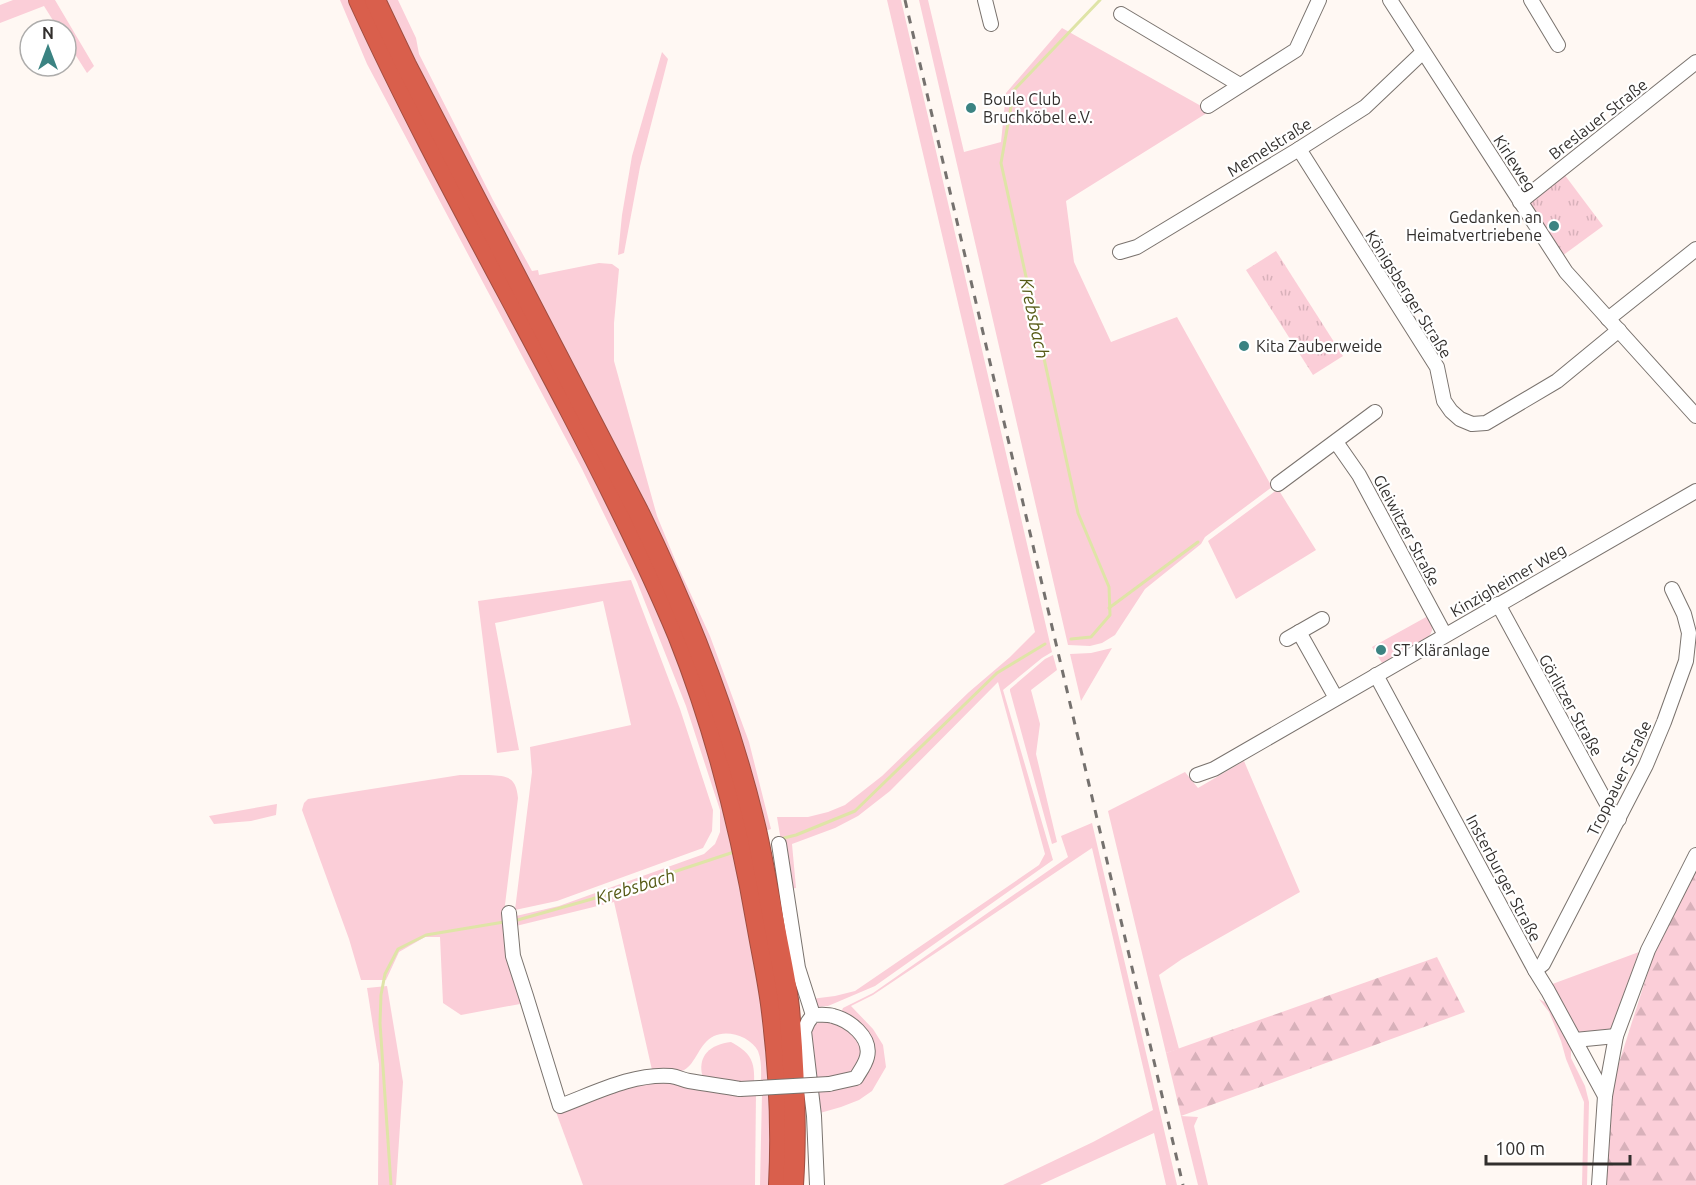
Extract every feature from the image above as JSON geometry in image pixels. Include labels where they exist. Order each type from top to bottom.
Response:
[{"type":"highway","points":[[359,0],[432,147],[598,463],[649,569],[678,635],[747,830]]},
{"type":"highway","points":[[375,0],[406,65],[665,566],[708,673],[737,762],[747,830],[789,1006],[794,1078],[793,1185]]},
{"type":"highway","points":[[754,861],[772,1011],[777,1079],[779,1185]]},
{"type":"street","points":[[985,0],[991,24]]},
{"type":"street","points":[[1208,106],[1296,50],[1319,0]]},
{"type":"street","name":"Kirleweg","points":[[1390,0],[1566,272],[1696,416]]},
{"type":"street","points":[[1531,0],[1558,45]]},
{"type":"street","points":[[1121,14],[1240,85]]},
{"type":"street","name":"Memelstraße","points":[[1120,252],[1137,247],[1365,107],[1423,52]]},
{"type":"street","name":"Breslauer Straße","points":[[1520,202],[1696,62]]},
{"type":"street","name":"Königsberger Straße","points":[[1299,149],[1437,367],[1444,401],[1460,419],[1472,424],[1486,423],[1557,381],[1619,330]]},
{"type":"street","points":[[1608,319],[1696,249]]},
{"type":"street","points":[[1278,484],[1375,412]]},
{"type":"street","name":"Gleiwitzer Straße","points":[[1336,442],[1359,475],[1445,635]]},
{"type":"street","name":"Kinzigheimer Weg","points":[[1197,775],[1214,769],[1696,490]]},
{"type":"street","name":"Troppauer Straße","points":[[1535,970],[1543,964],[1646,765],[1686,661],[1689,633],[1684,614],[1672,589]]},
{"type":"street","name":"Görlitzer Straße","points":[[1498,604],[1612,815],[1619,819]]},
{"type":"street","points":[[1322,619],[1293,635],[1336,698]]},
{"type":"street","name":"Insterburger Straße","points":[[1376,675],[1605,1096]]},
{"type":"street","points":[[779,844],[798,968],[813,1016]]},
{"type":"street","points":[[1599,1185],[1605,1096],[1616,1036],[1648,950],[1696,855]]},
{"type":"street","points":[[509,913],[513,956],[560,1106],[639,1078],[673,1076],[740,1089],[829,1084],[855,1078],[868,1054],[865,1040],[860,1032],[852,1025],[830,1015],[813,1016],[804,1031],[814,1116],[817,1185]]},
{"type":"street","points":[[1575,1040],[1616,1036]]},
{"type":"green space","points":[[13,0],[55,0],[66,18],[52,18],[44,6],[0,23],[0,5]]},
{"type":"green space","points":[[340,0],[352,0],[594,467],[689,683],[730,829],[762,997],[770,1083],[761,1083],[760,1059],[755,1046],[745,1038],[726,1033],[709,1039],[692,1063],[684,1070],[673,1072],[652,1070],[614,902],[516,926],[516,916],[559,906],[704,854],[715,844],[720,832],[720,810],[686,706],[637,582],[582,469],[367,64]]},
{"type":"green space","points":[[382,0],[398,0],[416,38],[419,54],[532,271],[538,270],[539,275],[599,263],[612,264],[619,269],[614,323],[614,361],[657,516],[710,636],[749,742],[771,829],[762,832]]},
{"type":"green space","points":[[887,0],[901,0],[1052,652],[1003,690],[1053,860],[875,986],[828,1006],[817,1007],[811,999],[855,991],[1039,865],[1045,854],[998,682],[890,791],[858,816],[835,828],[792,844],[796,888],[789,889],[777,817],[808,817],[845,805],[882,776],[1035,632]]},
{"type":"green space","points":[[919,0],[928,0],[964,152],[1001,142],[1006,93],[1062,28],[1210,111],[1066,201],[1074,262],[1111,342],[1177,317],[1272,487],[1205,537],[1201,544],[1145,589],[1115,635],[1102,643],[1090,646],[1068,645]]},
{"type":"green space","points":[[78,39],[94,66],[87,73],[78,59]]},
{"type":"green space","points":[[662,52],[668,59],[640,167],[624,253],[618,255],[632,156]]},
{"type":"green space","points":[[1564,174],[1603,226],[1562,256],[1526,201]]},
{"type":"green space","points":[[1276,251],[1343,356],[1313,375],[1246,270]]},
{"type":"green space","points":[[1278,489],[1316,550],[1236,599],[1208,541]]},
{"type":"green space","points":[[631,580],[680,709],[713,810],[712,831],[703,848],[557,901],[515,910],[532,772],[530,747],[631,725],[603,601],[495,623],[519,750],[497,753],[478,601]]},
{"type":"green space","points":[[1428,616],[1432,624],[1429,636],[1382,663],[1372,647]]},
{"type":"green space","points":[[1112,648],[1081,701],[1070,654],[1091,653]]},
{"type":"green space","points":[[1053,655],[1057,670],[1031,690],[1040,724],[1036,754],[1057,842],[1052,844],[1010,689],[1045,659]]},
{"type":"green space","points":[[1244,761],[1300,892],[1182,959],[1159,975],[1179,1049],[1166,1053],[1108,811],[1185,772],[1198,788]]},
{"type":"green space","points":[[460,775],[506,777],[513,782],[517,791],[504,913],[509,958],[520,1004],[461,1015],[443,1003],[440,937],[425,937],[399,952],[386,980],[361,980],[349,939],[302,810],[308,799]]},
{"type":"green space","points":[[277,804],[276,815],[251,821],[214,824],[209,816]]},
{"type":"green space","points":[[1092,823],[1177,1185],[1166,1185],[1154,1133],[1040,1185],[1003,1185],[1153,1110],[1092,848],[873,995],[851,1006],[873,1029],[883,1045],[886,1067],[872,1091],[859,1100],[820,1113],[814,1090],[846,1086],[871,1055],[840,1015],[843,1008],[873,993],[1068,857],[1061,836]]},
{"type":"green space","points":[[1696,870],[1696,1185],[1605,1185],[1611,1088],[1654,953]]},
{"type":"green space","points":[[1639,952],[1610,1031],[1576,1036],[1547,986]]},
{"type":"green space","points":[[1437,957],[1465,1012],[1181,1116],[1166,1053]]},
{"type":"green space","points":[[387,986],[403,1082],[396,1185],[378,1185],[379,1064],[367,988]]},
{"type":"green space","points":[[1539,999],[1550,1005],[1571,1040],[1571,1058],[1585,1086],[1589,1102],[1587,1185],[1582,1185],[1584,1102],[1549,1012]]},
{"type":"green space","points":[[825,1021],[840,1024],[857,1035],[864,1053],[853,1072],[814,1081],[811,1033],[815,1024]]},
{"type":"green space","points":[[731,1042],[750,1058],[754,1069],[754,1084],[703,1078],[702,1063],[707,1052],[717,1045]]},
{"type":"green space","points":[[656,1079],[756,1093],[755,1185],[583,1185],[556,1112],[620,1086]]},
{"type":"green space","points":[[772,1092],[772,1185],[760,1185],[762,1093]]},
{"type":"green space","points":[[1181,1116],[1198,1117],[1194,1126],[1208,1185],[1198,1185]]},
{"type":"waterway","name":"Krebsbach","points":[[1071,639],[1091,637],[1110,615],[1109,587],[1078,513],[1001,163],[1014,90],[1100,0]]},
{"type":"waterway","points":[[1109,608],[1198,542]]},
{"type":"waterway","name":"Krebsbach","points":[[780,839],[796,835],[855,811],[997,673],[1045,644]]},
{"type":"waterway","name":"Krebsbach","points":[[514,921],[592,899],[737,851]]},
{"type":"waterway","name":"Krebsbach","points":[[391,1185],[380,1023],[381,995],[385,974],[398,949],[426,935],[504,922]]},
{"type":"railway","points":[[905,0],[1183,1185]]},
{"type":"place","name":"Boule Club Bruchköbel e.V.","points":[[971,108]]},
{"type":"place","name":"Gedanken an Heimatvertriebene","points":[[1554,226]]},
{"type":"place","name":"Kita Zauberweide","points":[[1244,346]]},
{"type":"place","name":"ST Kläranlage","points":[[1381,650]]}]
